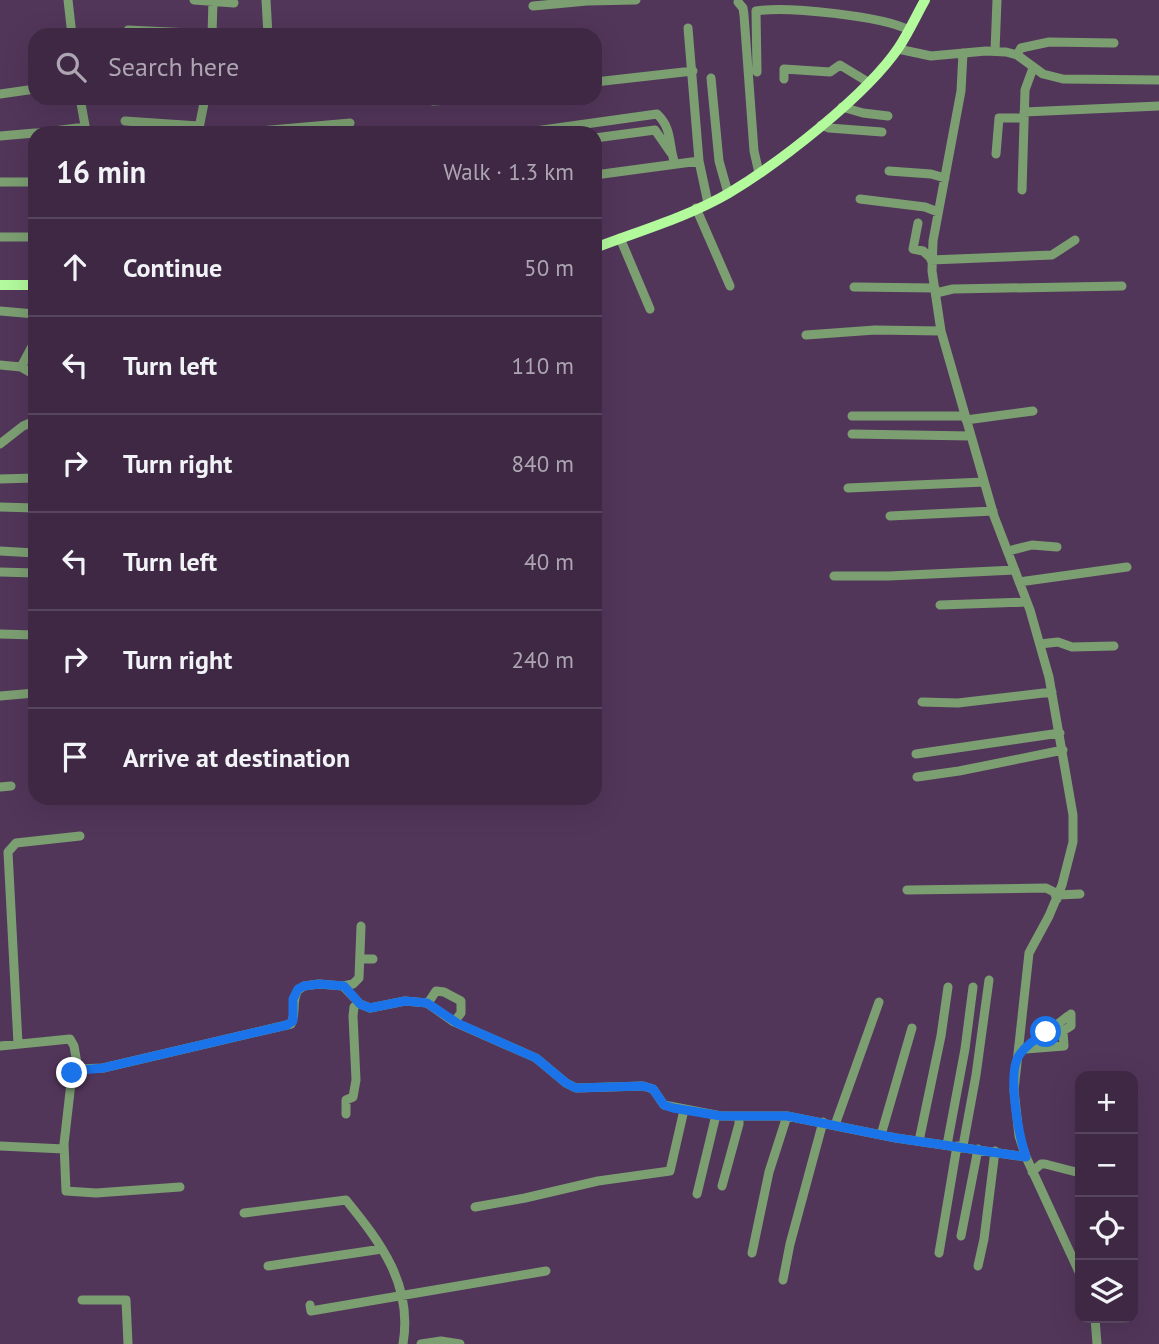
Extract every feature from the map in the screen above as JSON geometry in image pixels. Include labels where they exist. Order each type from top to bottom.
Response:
[{"type":"main road","points":[[602,245],[708,203],[759,173],[821,125],[868,82],[898,49],[922,1]]},
{"type":"main road","points":[[0,285],[28,285]]},
{"type":"street","points":[[68,0],[71,28]]},
{"type":"street","points":[[194,0],[234,5]]},
{"type":"street","points":[[266,0],[268,28]]},
{"type":"street","points":[[533,6],[636,0]]},
{"type":"street","points":[[995,51],[997,0]]},
{"type":"street","points":[[212,28],[213,1]]},
{"type":"street","points":[[738,2],[744,15],[754,151],[759,173]]},
{"type":"street","points":[[757,72],[756,11],[786,10],[851,17],[890,23],[909,30]]},
{"type":"street","points":[[688,28],[699,161],[708,203]]},
{"type":"street","points":[[1017,55],[1021,48],[1044,43],[1114,43]]},
{"type":"street","points":[[898,49],[931,56],[995,51],[1017,55],[1033,68],[1063,79],[1159,80]]},
{"type":"street","points":[[963,53],[961,91],[931,259],[941,331],[965,418],[992,511],[1040,644],[1060,733],[1073,817],[1070,859],[1057,897],[1029,953],[1014,1090],[1019,1136],[1026,1157],[1075,1262]]},
{"type":"street","points":[[784,79],[784,69],[830,72],[841,65],[868,82]]},
{"type":"street","points":[[1022,190],[1026,84],[1033,68]]},
{"type":"street","points":[[602,81],[693,71]]},
{"type":"street","points":[[711,78],[719,161],[727,193]]},
{"type":"street","points":[[0,94],[28,90]]},
{"type":"street","points":[[81,105],[85,126]]},
{"type":"street","points":[[200,126],[206,105]]},
{"type":"street","points":[[996,153],[999,118],[1159,106]]},
{"type":"street","points":[[842,107],[888,116]]},
{"type":"street","points":[[571,126],[657,114],[665,122],[670,134],[671,153]]},
{"type":"street","points":[[125,121],[166,126]]},
{"type":"street","points":[[316,126],[350,123]]},
{"type":"street","points":[[821,125],[882,132]]},
{"type":"street","points":[[602,137],[655,130],[671,153],[675,164]]},
{"type":"street","points":[[0,136],[28,134]]},
{"type":"street","points":[[602,174],[699,161]]},
{"type":"street","points":[[890,171],[931,174],[945,178]]},
{"type":"street","points":[[0,182],[28,182]]},
{"type":"street","points":[[860,200],[925,207],[938,212]]},
{"type":"street","points":[[696,208],[730,286]]},
{"type":"street","points":[[918,223],[913,248],[923,251],[931,259],[1052,256],[1075,240]]},
{"type":"street","points":[[0,237],[28,237]]},
{"type":"street","points":[[621,238],[650,309]]},
{"type":"street","points":[[854,287],[935,290],[1122,286]]},
{"type":"street","points":[[0,311],[28,313]]},
{"type":"street","points":[[806,335],[875,330],[941,331]]},
{"type":"street","points":[[21,368],[28,354]]},
{"type":"street","points":[[0,365],[21,368],[28,372]]},
{"type":"street","points":[[852,416],[965,418],[1033,411]]},
{"type":"street","points":[[0,444],[28,424]]},
{"type":"street","points":[[852,434],[971,436]]},
{"type":"street","points":[[0,479],[28,478]]},
{"type":"street","points":[[848,488],[984,482]]},
{"type":"street","points":[[0,507],[28,508]]},
{"type":"street","points":[[890,516],[992,511]]},
{"type":"street","points":[[1008,551],[1031,545],[1058,547]]},
{"type":"street","points":[[0,551],[28,553]]},
{"type":"street","points":[[1019,582],[1127,568]]},
{"type":"street","points":[[834,576],[1014,570]]},
{"type":"street","points":[[0,572],[28,573]]},
{"type":"street","points":[[940,605],[1027,603]]},
{"type":"street","points":[[0,635],[28,635]]},
{"type":"street","points":[[1040,644],[1058,642],[1072,647],[1114,646]]},
{"type":"street","points":[[922,702],[958,703],[1052,692]]},
{"type":"street","points":[[0,696],[28,694]]},
{"type":"street","points":[[916,754],[1060,733]]},
{"type":"street","points":[[917,777],[1063,750]]},
{"type":"street","points":[[0,787],[11,786]]},
{"type":"street","points":[[18,1044],[8,852],[16,843],[80,836]]},
{"type":"street","points":[[907,890],[1046,888],[1057,897]]},
{"type":"street","points":[[1057,897],[1080,894]]},
{"type":"street","points":[[0,1046],[69,1040],[74,1046],[77,1066],[82,1070],[103,1068],[287,1025],[293,1021],[293,999],[299,989],[319,984],[344,986],[353,984],[359,978],[361,926]]},
{"type":"street","points":[[360,959],[373,960]]},
{"type":"street","points":[[956,1146],[976,1075],[989,980]]},
{"type":"street","points":[[344,986],[364,1006],[374,1008],[405,1001],[428,1003],[454,1022],[536,1058],[571,1086],[589,1089],[643,1086],[653,1089],[667,1107],[739,1117],[787,1116],[881,1135],[1026,1157]]},
{"type":"street","points":[[919,1141],[941,1036],[948,987]]},
{"type":"street","points":[[939,1253],[950,1198],[972,987]]},
{"type":"street","points":[[428,1003],[436,991],[461,1001],[461,1013],[454,1022]]},
{"type":"street","points":[[346,1114],[346,1100],[354,1097],[356,1080],[353,1016],[358,1002]]},
{"type":"street","points":[[835,1125],[879,1002]]},
{"type":"street","points":[[1016,1061],[1026,1049],[1070,1015],[1071,1026],[1063,1031],[1065,1046],[1026,1049]]},
{"type":"street","points":[[881,1135],[912,1028]]},
{"type":"street","points":[[77,1066],[72,1073],[64,1149],[66,1191],[96,1193],[180,1187]]},
{"type":"street","points":[[475,1207],[598,1181],[670,1171],[684,1110]]},
{"type":"street","points":[[697,1194],[716,1115]]},
{"type":"street","points":[[752,1254],[769,1172],[787,1116]]},
{"type":"street","points":[[722,1185],[739,1117]]},
{"type":"street","points":[[783,1280],[823,1122]]},
{"type":"street","points":[[0,1146],[64,1149]]},
{"type":"street","points":[[961,1236],[978,1149]]},
{"type":"street","points":[[978,1266],[995,1151]]},
{"type":"street","points":[[1032,1172],[1041,1164],[1075,1172]]},
{"type":"street","points":[[244,1213],[346,1200],[382,1249],[397,1275],[404,1306],[403,1344]]},
{"type":"street","points":[[268,1266],[382,1249]]},
{"type":"street","points":[[310,1305],[311,1311],[546,1271]]},
{"type":"street","points":[[82,1300],[125,1300],[128,1344]]},
{"type":"street","points":[[1095,1323],[1097,1344]]},
{"type":"street","points":[[421,1344],[441,1341],[460,1344]]},
{"type":"route","points":[[72,1073],[77,1066],[82,1070],[103,1068],[291,1024],[294,1014],[293,999],[298,989],[319,984],[344,986],[360,1004],[370,1008],[405,1001],[427,1003],[457,1023],[536,1058],[576,1088],[637,1085],[653,1089],[667,1107],[721,1116],[787,1116],[896,1138],[1026,1157],[1019,1136],[1014,1090],[1016,1061],[1021,1053],[1046,1032]]}]
